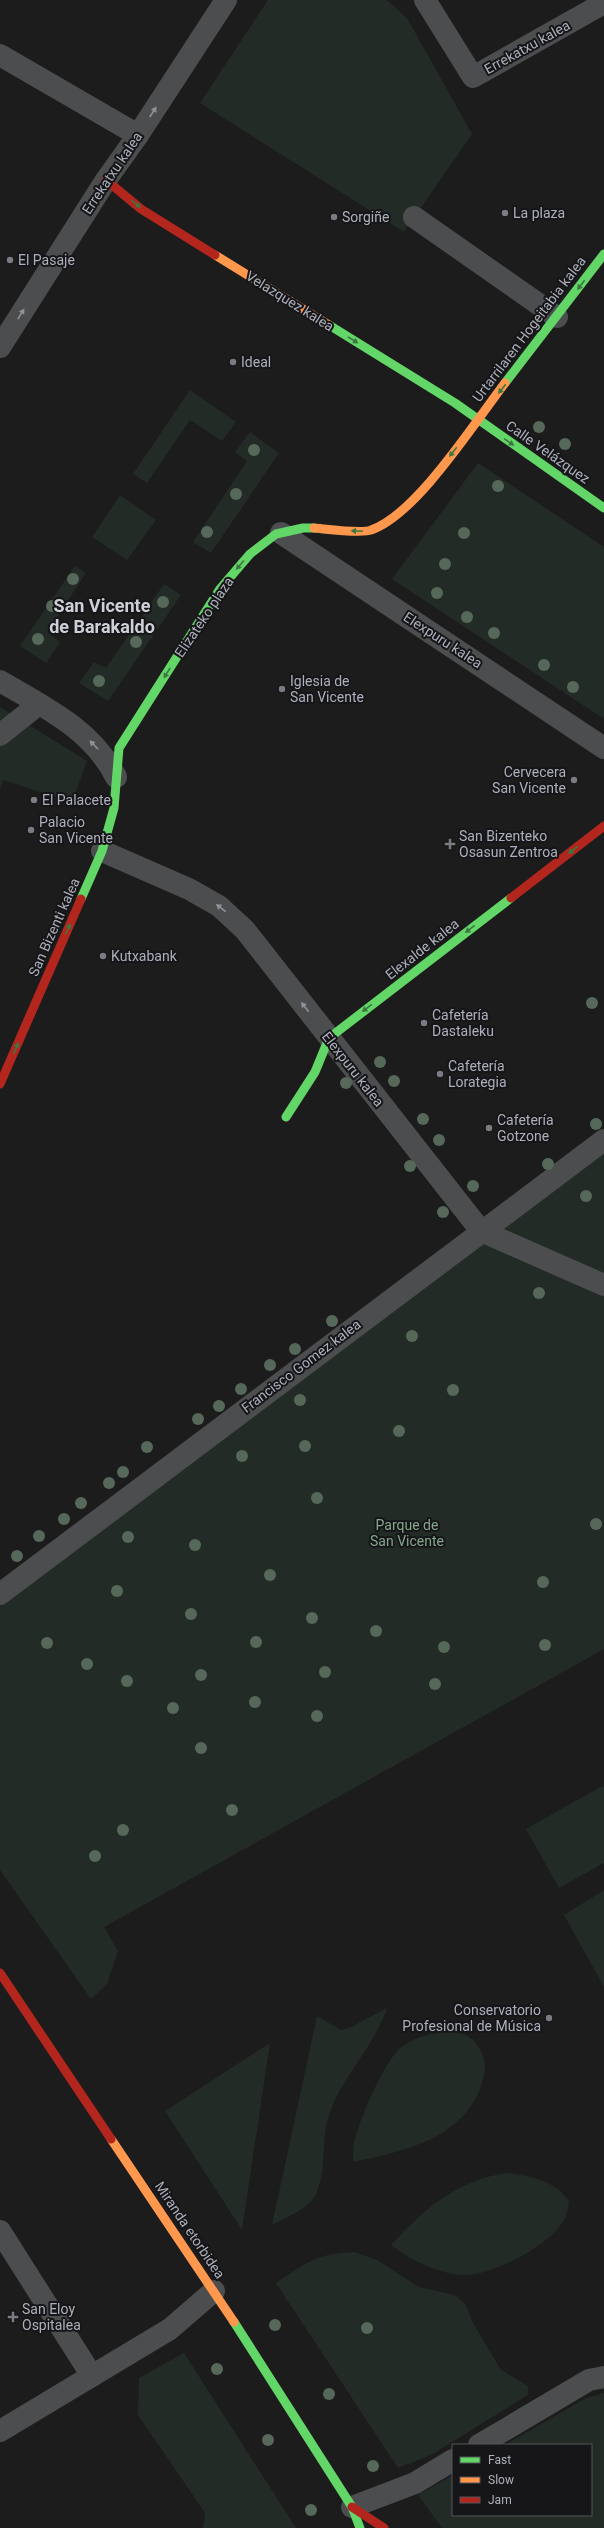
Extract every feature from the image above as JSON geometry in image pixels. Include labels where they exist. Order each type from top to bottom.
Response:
[{"type":"street","name":"Errekatxu kalea","points":[[0,347],[106,180],[138,135],[226,0]]},
{"type":"street","name":"Errekatxu kalea","points":[[425,0],[473,77],[597,7]]},
{"type":"street","points":[[0,55],[138,135]]},
{"type":"street","name":"Velazquez kalea","points":[[106,180],[142,209],[455,403],[476,420]]},
{"type":"street","points":[[414,217],[557,316]]},
{"type":"street","name":"Urtarrilaren Hogeitabia kalea","points":[[476,420],[604,254]]},
{"type":"street","name":"Calle Velázquez","points":[[476,420],[604,508]]},
{"type":"street","name":"Elizateko plaza","points":[[116,777],[120,748],[220,589],[250,554],[281,533],[303,528],[370,531],[391,521],[416,499],[476,420]]},
{"type":"street","name":"Elexpuru kalea","points":[[281,533],[604,748]]},
{"type":"street","points":[[0,681],[86,736],[108,761],[116,777]]},
{"type":"street","points":[[0,735],[38,704]]},
{"type":"street","name":"San Bizenti kalea","points":[[0,1084],[102,851],[114,808],[116,777]]},
{"type":"street","name":"Elexalde kalea","points":[[286,1117],[315,1072],[329,1038],[604,826]]},
{"type":"street","name":"Elexpuru kalea","points":[[102,851],[189,889],[219,906],[246,930],[481,1231],[604,1285]]},
{"type":"street","name":"Francisco Gomez kalea","points":[[0,1594],[604,1140]]},
{"type":"street","name":"Miranda etorbidea","points":[[0,1973],[214,2291],[352,2506],[360,2528]]},
{"type":"street","points":[[0,2231],[92,2376]]},
{"type":"street","points":[[0,2432],[170,2329],[214,2291]]},
{"type":"street","points":[[481,2444],[589,2380],[604,2377]]},
{"type":"street","points":[[352,2506],[415,2483],[452,2461]]},
{"type":"street","name":"Miranda etorbidea","points":[[352,2506],[384,2528]]},
{"type":"green space","points":[[268,0],[387,0],[407,18],[472,134],[404,232],[200,103]]},
{"type":"green space","points":[[190,390],[236,422],[222,441],[190,420],[147,483],[133,474]]},
{"type":"green space","points":[[250,432],[279,453],[211,553],[193,542],[247,461],[235,452]]},
{"type":"green space","points":[[478,463],[604,547],[604,719],[392,579]]},
{"type":"green space","points":[[120,495],[156,520],[127,560],[92,537]]},
{"type":"green space","points":[[75,566],[86,573],[47,632],[60,642],[46,663],[20,646]]},
{"type":"green space","points":[[164,584],[181,595],[108,701],[79,683],[94,662],[106,668]]},
{"type":"green space","points":[[0,707],[87,761],[72,802],[3,780],[0,789]]},
{"type":"green space","name":"Parque de San Vicente","points":[[604,1140],[604,1649],[104,1927],[118,1951],[107,1984],[91,1999],[0,1870],[0,1594]]},
{"type":"green space","points":[[604,1785],[604,1863],[559,1888],[526,1829]]},
{"type":"green space","points":[[604,1890],[604,1987],[564,1915]]},
{"type":"green space","points":[[387,2008],[374,2036],[342,2087],[329,2115],[325,2135],[322,2175],[316,2194],[313,2199],[302,2209],[272,2225],[317,2016],[341,2030],[351,2027]]},
{"type":"green space","points":[[452,2032],[463,2034],[472,2039],[478,2046],[483,2056],[485,2067],[483,2078],[481,2086],[472,2104],[460,2119],[446,2131],[429,2140],[410,2148],[353,2162],[354,2143],[361,2120],[388,2063],[403,2046],[409,2042],[433,2034]]},
{"type":"green space","points":[[270,2043],[242,2230],[165,2111]]},
{"type":"green space","points":[[506,2173],[541,2180],[556,2188],[569,2201],[564,2220],[560,2226],[542,2243],[502,2266],[488,2271],[464,2275],[444,2272],[425,2265],[407,2256],[391,2245],[416,2219],[442,2198],[472,2182]]},
{"type":"green space","points":[[354,2252],[377,2260],[419,2287],[455,2295],[466,2305],[473,2323],[501,2370],[528,2386],[528,2395],[431,2455],[398,2468],[276,2283],[312,2260],[330,2255]]},
{"type":"green space","points":[[184,2353],[296,2528],[203,2528],[205,2513],[138,2415],[139,2378]]},
{"type":"green space","points":[[604,2393],[604,2528],[442,2528],[418,2495],[452,2476],[452,2516],[592,2516],[592,2444],[507,2444],[586,2398]]},
{"type":"traffic: fast","points":[[505,383],[604,254]]},
{"type":"traffic: fast","points":[[329,325],[455,403],[604,508]]},
{"type":"traffic: fast","points":[[81,899],[102,851],[114,808],[119,748],[220,589],[250,554],[276,534],[303,528],[314,528]]},
{"type":"traffic: fast","points":[[286,1117],[315,1072],[329,1038],[511,898]]},
{"type":"traffic: fast","points":[[234,2322],[352,2507],[360,2528]]},
{"type":"traffic: slow","points":[[215,255],[329,325]]},
{"type":"traffic: slow","points":[[314,528],[366,531],[388,521],[407,506],[444,466],[505,383]]},
{"type":"traffic: slow","points":[[111,2139],[234,2322]]},
{"type":"traffic: jam","points":[[106,180],[141,209],[215,255]]},
{"type":"traffic: jam","points":[[511,898],[604,826]]},
{"type":"traffic: jam","points":[[0,1084],[81,899]]},
{"type":"traffic: jam","points":[[0,1973],[111,2139]]},
{"type":"traffic: jam","points":[[352,2507],[384,2528]]},
{"type":"place","name":"La plaza","points":[[505,213]]},
{"type":"place","name":"Sorgiñe","points":[[334,217]]},
{"type":"place","name":"El Pasaje","points":[[10,260]]},
{"type":"place","name":"Ideal","points":[[233,362]]},
{"type":"place","name":"Iglesia de San Vicente","points":[[282,689]]},
{"type":"place","name":"Cervecera San Vicente","points":[[574,780]]},
{"type":"place","name":"El Palacete","points":[[34,800]]},
{"type":"place","name":"Palacio San Vicente","points":[[31,830]]},
{"type":"place","name":"San Bizenteko Osasun Zentroa","points":[[450,844]]},
{"type":"place","name":"Kutxabank","points":[[103,956]]},
{"type":"place","name":"Cafetería Dastaleku","points":[[424,1023]]},
{"type":"place","name":"Cafetería Lorategia","points":[[440,1074]]},
{"type":"place","name":"Cafetería Gotzone","points":[[489,1128]]},
{"type":"place","name":"Conservatorio Profesional de Música","points":[[549,2018]]},
{"type":"place","name":"San Eloy Ospitalea","points":[[13,2317]]},
{"type":"district","name":"San Vicente de Barakaldo","points":[[102,615]]}]
